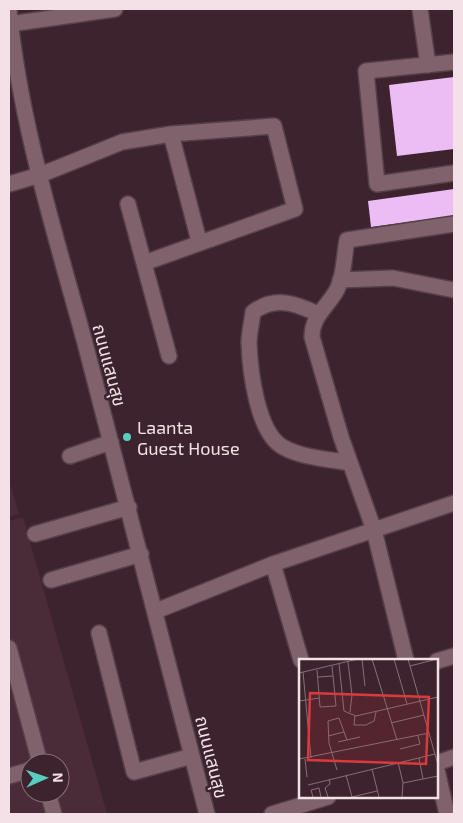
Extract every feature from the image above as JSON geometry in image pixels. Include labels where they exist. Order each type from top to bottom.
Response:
[{"type":"street","points":[[9,17],[116,9]]},
{"type":"street","points":[[420,9],[428,64]]},
{"type":"street","name":"ถนนแสนสุข","points":[[9,17],[18,77],[40,174],[156,611],[207,814]]},
{"type":"street","points":[[454,62],[366,72],[377,184],[454,172]]},
{"type":"street","points":[[9,184],[122,142],[171,134],[274,126],[294,209],[144,262]]},
{"type":"street","points":[[171,134],[199,241]]},
{"type":"street","points":[[128,204],[169,356]]},
{"type":"street","points":[[406,659],[374,530],[350,463],[312,337],[312,326],[318,314],[335,293],[340,280],[347,240],[454,224]]},
{"type":"street","points":[[340,280],[393,278],[454,290]]},
{"type":"street","points":[[318,314],[298,306],[271,302],[253,312],[249,342],[254,393],[270,434],[281,446],[293,452],[350,463]]},
{"type":"street","points":[[70,456],[111,442]]},
{"type":"street","points":[[156,611],[273,564],[454,503]]},
{"type":"street","points":[[34,534],[128,507]]},
{"type":"street","points":[[51,580],[141,554]]},
{"type":"street","points":[[273,564],[300,659]]},
{"type":"street","points":[[99,633],[134,772],[192,756]]},
{"type":"street","points":[[9,648],[37,753]]},
{"type":"street","points":[[438,662],[454,656]]},
{"type":"street","points":[[438,763],[454,757]]},
{"type":"street","points":[[438,774],[447,814]]},
{"type":"street","points":[[272,814],[301,810],[326,798]]},
{"type":"shaded area","points":[[9,480],[19,514],[9,517]]},
{"type":"shaded area","points":[[23,517],[107,814],[9,814],[9,521]]},
{"type":"building","points":[[454,77],[454,149],[397,156],[389,85]]},
{"type":"building","points":[[454,189],[454,216],[371,227],[368,201]]},
{"type":"place","name":"Laanta Guest House","points":[[127,437]]}]
